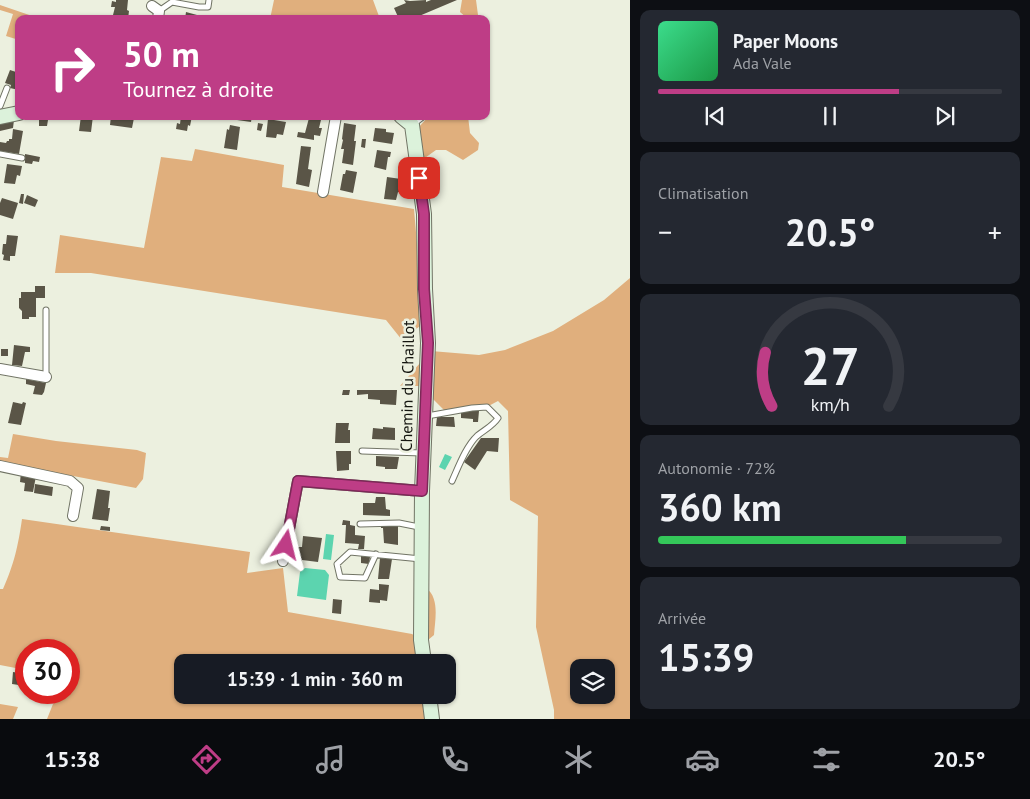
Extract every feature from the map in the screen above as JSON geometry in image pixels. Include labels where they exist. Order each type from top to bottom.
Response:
[{"type":"street","points":[[0,117],[15,115]]},
{"type":"street","points":[[323,192],[335,120]]},
{"type":"street","name":"Chemin du Chaillot","points":[[406,121],[424,214],[424,289],[428,343],[422,491],[421,640],[423,654]]},
{"type":"street","points":[[0,369],[46,377]]},
{"type":"street","points":[[0,466],[70,481],[78,488],[73,516]]},
{"type":"street","points":[[283,561],[298,481],[422,491]]},
{"type":"street","points":[[430,704],[432,719]]},
{"type":"lane","points":[[156,12],[172,2],[208,7],[209,0]]},
{"type":"lane","points":[[0,106],[7,88]]},
{"type":"lane","points":[[0,154],[22,158]]},
{"type":"lane","points":[[46,310],[46,377]]},
{"type":"lane","points":[[424,416],[487,407],[498,418],[495,423],[476,437],[461,460],[452,481]]},
{"type":"lane","points":[[362,451],[423,453]]},
{"type":"lane","points":[[360,524],[399,523],[422,528]]},
{"type":"lane","points":[[376,554],[365,578],[340,577],[338,564],[350,552],[376,554],[421,560]]},
{"type":"shaded area","points":[[274,0],[373,0],[379,15],[271,15]]},
{"type":"shaded area","points":[[462,0],[476,0],[478,15],[463,15],[460,12]]},
{"type":"shaded area","points":[[0,5],[29,15],[15,15],[15,39],[6,36],[13,14],[0,10]]},
{"type":"shaded area","points":[[425,120],[468,120],[470,133],[479,143],[478,150],[463,160],[446,150],[436,150],[422,160],[418,128]]},
{"type":"shaded area","points":[[195,149],[284,165],[282,187],[414,209],[418,256],[420,326],[402,340],[386,320],[91,273],[55,273],[60,235],[144,248],[161,157],[192,161]]},
{"type":"shaded area","points":[[630,278],[630,719],[554,719],[554,710],[536,627],[538,516],[510,500],[508,411],[498,401],[479,411],[445,411],[430,396],[431,351],[479,355],[505,350],[553,331],[604,300]]},
{"type":"shaded area","points":[[420,363],[420,386],[400,386]]},
{"type":"shaded area","points":[[13,434],[137,450],[146,453],[143,479],[136,488],[0,462],[0,457],[8,458]]},
{"type":"shaded area","points":[[445,454],[452,457],[445,470],[439,467]]},
{"type":"shaded area","points":[[22,519],[250,552],[247,573],[283,568],[288,612],[412,634],[421,640],[423,654],[174,654],[174,704],[430,704],[432,719],[47,719],[53,704],[80,704],[80,639],[15,639],[15,668],[0,665],[0,589],[3,589],[17,547]]},
{"type":"shaded area","points":[[326,534],[334,535],[331,560],[323,559]]},
{"type":"shaded area","points":[[305,568],[325,570],[329,575],[326,600],[297,596],[300,572]]},
{"type":"shaded area","points":[[426,588],[433,597],[436,610],[434,635],[428,640]]},
{"type":"shaded area","points":[[0,704],[18,707],[13,719],[0,719]]},
{"type":"building","points":[[116,0],[128,0],[128,15],[113,15],[115,7],[111,7],[112,1],[116,2]]},
{"type":"building","points":[[404,0],[426,0],[426,2],[431,0],[457,0],[421,15],[397,15],[394,8],[406,3]]},
{"type":"building","points":[[186,12],[197,15],[186,15]]},
{"type":"building","points":[[10,70],[15,72],[15,89],[10,88],[11,85],[5,83]]},
{"type":"building","points":[[14,120],[13,128],[0,131],[0,123]]},
{"type":"building","points":[[39,120],[48,120],[47,126],[39,126]]},
{"type":"building","points":[[80,120],[92,120],[91,132],[79,131]]},
{"type":"building","points":[[111,120],[134,120],[132,128],[110,125]]},
{"type":"building","points":[[180,120],[191,120],[187,131],[176,129],[177,123],[180,124]]},
{"type":"building","points":[[268,120],[286,122],[283,135],[277,134],[276,138],[266,137]]},
{"type":"building","points":[[308,120],[321,120],[320,136],[314,135],[314,140],[297,137],[298,132],[305,133]]},
{"type":"building","points":[[258,123],[263,124],[261,131],[257,130]]},
{"type":"building","points":[[344,123],[356,125],[353,165],[342,163],[344,149],[341,149]]},
{"type":"building","points":[[230,125],[240,127],[237,150],[224,148],[227,129],[229,130]]},
{"type":"building","points":[[375,128],[386,129],[386,132],[394,133],[392,144],[373,141]]},
{"type":"building","points":[[13,129],[23,131],[19,154],[0,151],[0,142],[6,143],[9,139],[12,139]]},
{"type":"building","points":[[362,139],[366,139],[365,148],[361,147]]},
{"type":"building","points":[[301,146],[311,147],[308,169],[312,170],[309,187],[296,184]]},
{"type":"building","points":[[377,150],[391,152],[390,157],[388,157],[386,170],[374,167]]},
{"type":"building","points":[[25,154],[40,157],[39,162],[25,163]]},
{"type":"building","points":[[7,164],[22,166],[20,176],[17,175],[15,184],[4,183]]},
{"type":"building","points":[[346,170],[357,172],[353,193],[340,190],[343,174],[345,174]]},
{"type":"building","points":[[387,177],[401,179],[396,200],[384,199]]},
{"type":"building","points":[[21,194],[24,194],[23,204],[19,203]]},
{"type":"building","points":[[27,195],[38,200],[35,207],[24,203]]},
{"type":"building","points":[[2,198],[18,203],[13,219],[0,215]]},
{"type":"building","points":[[7,235],[18,236],[15,256],[10,256],[10,261],[3,260],[4,255],[2,254],[3,244],[6,244]]},
{"type":"building","points":[[35,286],[45,286],[45,298],[36,298],[36,317],[22,319],[22,311],[19,308],[21,292],[35,292]]},
{"type":"building","points":[[14,345],[30,347],[30,352],[25,352],[22,366],[12,365]]},
{"type":"building","points":[[1,349],[8,349],[8,356],[1,356]]},
{"type":"building","points":[[26,379],[46,383],[42,395],[33,394],[35,386],[26,384]]},
{"type":"building","points":[[343,390],[350,390],[349,395],[342,395]]},
{"type":"building","points":[[357,390],[397,390],[396,405],[380,404],[380,400],[368,399],[368,394],[357,395]]},
{"type":"building","points":[[13,402],[26,403],[21,425],[8,423]]},
{"type":"building","points":[[461,411],[479,411],[478,422],[473,422],[473,419],[461,418]]},
{"type":"building","points":[[437,417],[454,417],[455,427],[436,426]]},
{"type":"building","points":[[336,423],[349,423],[350,443],[335,443]]},
{"type":"building","points":[[383,427],[395,428],[395,440],[372,439],[373,428],[383,429]]},
{"type":"building","points":[[481,438],[499,438],[498,452],[487,451],[475,470],[464,462]]},
{"type":"building","points":[[336,451],[351,451],[349,470],[337,471]]},
{"type":"building","points":[[376,456],[399,457],[397,469],[385,469],[385,467],[376,466]]},
{"type":"building","points":[[21,472],[36,476],[33,492],[24,491],[25,483],[20,482]]},
{"type":"building","points":[[35,484],[53,487],[52,496],[34,493]]},
{"type":"building","points":[[97,489],[110,491],[108,521],[92,519]]},
{"type":"building","points":[[376,497],[385,497],[386,509],[390,510],[390,516],[363,515],[363,503],[375,503]]},
{"type":"building","points":[[343,520],[350,521],[350,525],[355,526],[355,535],[365,536],[364,549],[358,549],[359,544],[345,543],[346,525],[342,525]]},
{"type":"building","points":[[381,525],[398,525],[398,545],[384,543]]},
{"type":"building","points":[[101,526],[110,527],[110,531],[100,530]]},
{"type":"building","points":[[303,536],[322,538],[318,562],[302,560],[301,563],[295,562],[297,547],[302,547]]},
{"type":"building","points":[[361,556],[370,557],[369,564],[361,563]]},
{"type":"building","points":[[380,558],[392,559],[389,579],[378,579]]},
{"type":"building","points":[[379,584],[389,585],[387,601],[380,600],[380,603],[369,602],[370,589],[379,590]]},
{"type":"building","points":[[333,599],[342,600],[341,614],[332,613]]},
{"type":"building","points":[[13,672],[15,672],[15,684],[12,684]]},
{"type":"route","points":[[286,545],[298,481],[422,491],[428,343],[424,289],[424,214],[419,178]]}]
